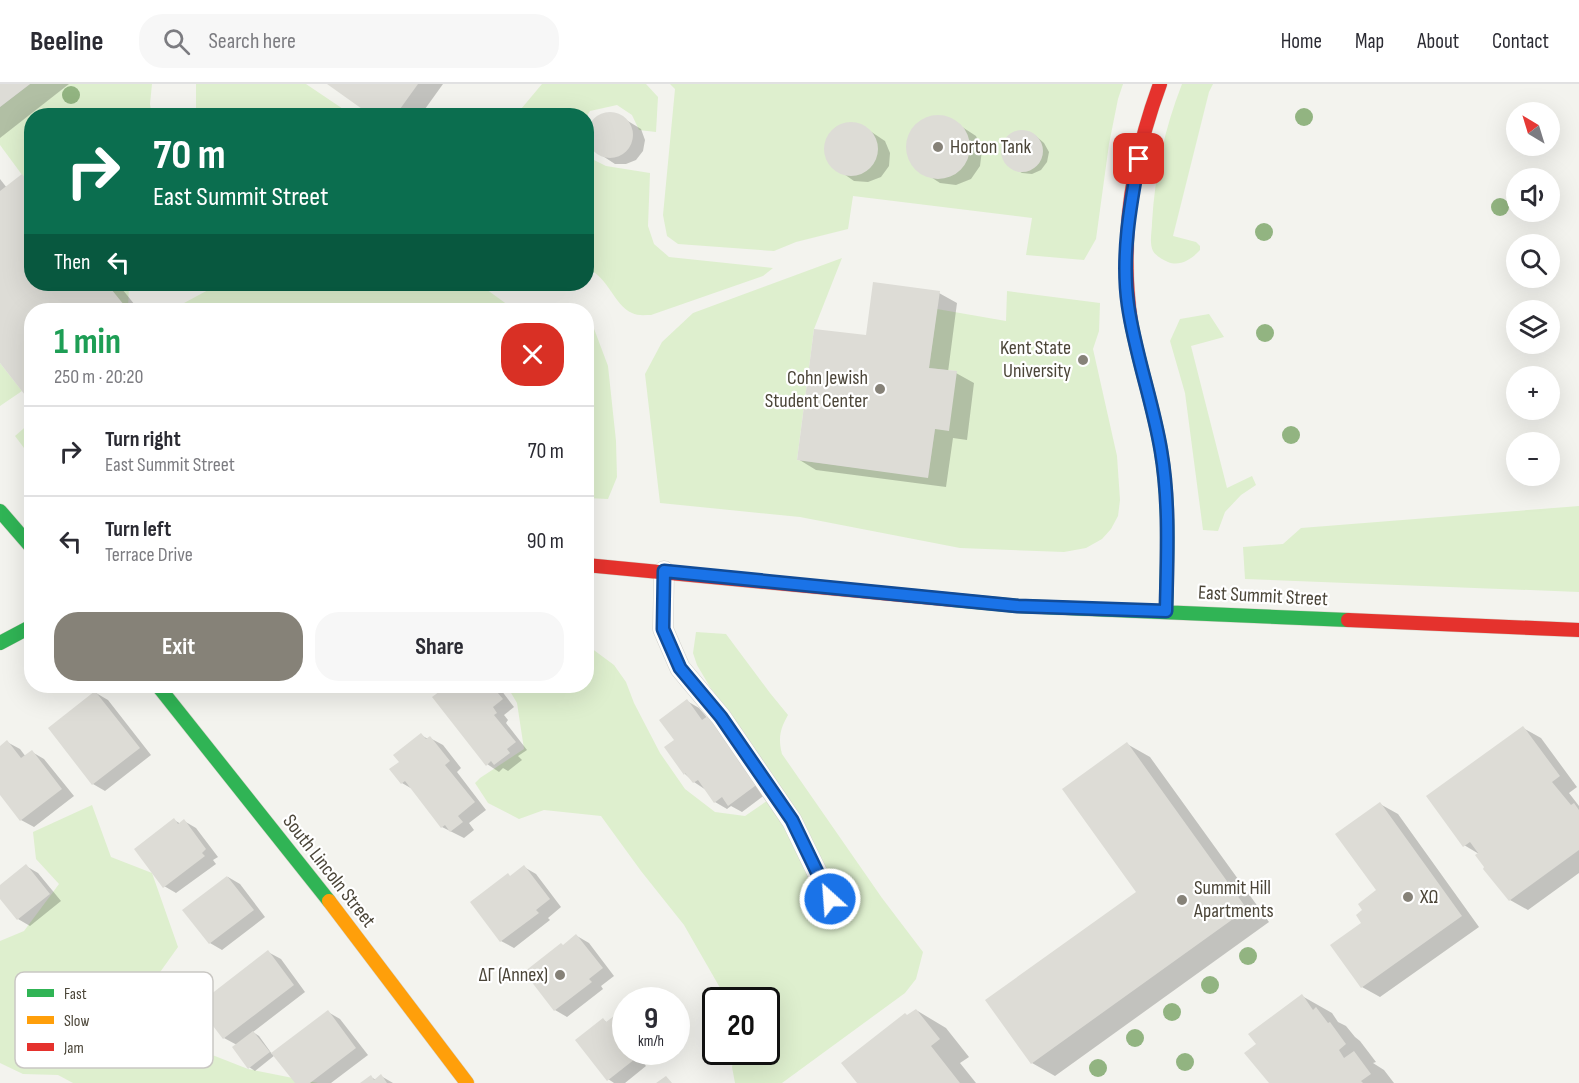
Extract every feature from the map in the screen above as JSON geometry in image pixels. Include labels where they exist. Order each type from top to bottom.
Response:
[{"type":"street","points":[[1160,84],[1148,118],[1136,174],[1128,222],[1126,273],[1128,304],[1162,453],[1166,496],[1166,611]]},
{"type":"street","points":[[0,511],[24,539]]},
{"type":"street","name":"East Summit Street","points":[[594,566],[1018,606],[1579,630]]},
{"type":"street","points":[[0,643],[24,630]]},
{"type":"street","name":"South Lincoln Street","points":[[164,693],[351,929],[467,1083]]},
{"type":"lane","points":[[664,571],[663,629],[680,668],[721,717],[792,820],[830,899]]},
{"type":"green space","points":[[30,84],[152,84],[151,108],[24,108],[24,178],[0,145],[0,107]]},
{"type":"green space","points":[[196,84],[306,84],[342,108],[196,108]]},
{"type":"green space","points":[[542,84],[646,84],[658,97],[656,132],[639,130],[632,115],[617,105],[594,110],[594,108],[522,108]]},
{"type":"green space","points":[[670,84],[1123,84],[1109,144],[1096,239],[1084,260],[1026,255],[1032,218],[853,196],[848,229],[796,242],[774,251],[678,244],[667,236],[663,215],[675,89]]},
{"type":"green space","points":[[1182,84],[1213,84],[1209,92],[1173,236],[1196,242],[1200,250],[1190,259],[1177,264],[1168,262],[1155,254],[1151,237],[1155,187],[1161,152]]},
{"type":"green space","points":[[594,160],[606,166],[650,173],[648,226],[654,244],[669,257],[773,268],[763,276],[651,315],[639,315],[626,309],[595,273]]},
{"type":"green space","points":[[842,258],[814,329],[797,460],[928,477],[935,429],[956,371],[929,368],[937,309],[1006,321],[1007,291],[1100,303],[1099,331],[1093,349],[1117,456],[1120,500],[1118,516],[1102,539],[1086,548],[1064,552],[960,548],[800,517],[660,503],[645,374],[662,342],[693,313]]},
{"type":"green space","points":[[113,291],[129,291],[128,303],[122,303]]},
{"type":"green space","points":[[206,291],[489,291],[505,303],[184,303]]},
{"type":"green space","points":[[1209,314],[1224,337],[1191,346],[1227,488],[1252,476],[1256,485],[1241,495],[1225,512],[1218,531],[1203,530],[1185,393],[1170,341],[1180,319]]},
{"type":"green space","points":[[594,329],[608,366],[616,441],[617,477],[608,499],[594,498]]},
{"type":"green space","points":[[0,363],[22,391],[0,406]]},
{"type":"green space","points":[[24,428],[24,448],[15,436]]},
{"type":"green space","points":[[1579,506],[1579,592],[1245,579],[1243,547],[1283,544],[1301,528]]},
{"type":"green space","points":[[696,632],[726,634],[788,715],[780,734],[782,754],[882,898],[923,952],[916,979],[905,993],[782,1083],[735,1083],[732,1067],[733,1065],[780,1065],[780,987],[720,987],[684,925],[601,816],[544,810],[519,819],[488,803],[475,783],[524,749],[517,703],[511,693],[594,693],[594,650],[614,665],[626,682],[634,703],[660,753],[685,789],[715,812],[745,816],[783,790],[697,665],[693,653]]},
{"type":"green space","points":[[92,805],[111,857],[152,873],[178,947],[160,972],[15,972],[15,1068],[213,1068],[213,1055],[248,1069],[318,1083],[73,1083],[58,1075],[23,1074],[0,1063],[0,941],[24,931],[59,884],[36,859],[33,832]]},
{"type":"building","points":[[0,84],[30,84],[0,107]]},
{"type":"building","points":[[327,84],[418,84],[401,108],[361,108]]},
{"type":"building","points":[[610,112],[619,114],[631,126],[633,135],[631,144],[619,156],[610,158],[594,151],[594,119],[601,114]]},
{"type":"building","name":"Horton Tank","points":[[938,115],[956,121],[964,129],[970,147],[964,165],[956,173],[938,179],[920,173],[912,165],[906,147],[912,129],[920,121]]},
{"type":"building","points":[[851,122],[861,124],[870,130],[876,139],[878,149],[876,159],[870,168],[861,174],[851,176],[841,174],[832,168],[826,159],[824,149],[826,139],[832,130],[841,124]]},
{"type":"building","points":[[1022,130],[1037,136],[1043,151],[1037,166],[1022,172],[1007,166],[1001,151],[1007,136]]},
{"type":"building","points":[[22,174],[24,177],[24,291],[113,291],[122,303],[24,303],[24,394],[0,363],[0,191]]},
{"type":"building","name":"Cohn Jewish Student Center","points":[[873,282],[940,291],[929,368],[957,371],[949,431],[935,429],[928,478],[797,460],[814,329],[866,335]]},
{"type":"building","points":[[92,693],[97,693],[140,748],[92,785],[48,728]]},
{"type":"building","points":[[437,693],[498,693],[503,699],[493,707],[497,713],[494,715],[516,742],[507,749],[510,753],[494,765],[491,761],[486,766],[432,697]]},
{"type":"building","points":[[687,699],[702,720],[712,713],[759,783],[728,806],[722,797],[714,803],[698,780],[693,783],[685,773],[684,775],[664,747],[674,740],[659,720]]},
{"type":"building","points":[[1523,726],[1560,776],[1552,782],[1571,805],[1574,803],[1579,810],[1579,850],[1509,901],[1483,869],[1484,867],[1475,855],[1478,853],[1470,842],[1463,847],[1426,796]]},
{"type":"building","points":[[421,733],[426,739],[430,736],[450,761],[445,765],[475,802],[458,816],[463,822],[450,832],[445,825],[441,828],[405,781],[401,784],[389,769],[399,762],[393,755]]},
{"type":"building","points":[[7,740],[21,758],[32,750],[62,789],[20,821],[0,795],[0,746]]},
{"type":"building","name":"Summit Hill Apartments","points":[[1127,742],[1247,909],[1031,1064],[985,1000],[1136,892],[1062,789]]},
{"type":"building","name":"ΧΩ","points":[[1380,802],[1462,916],[1361,988],[1330,945],[1361,923],[1356,915],[1362,910],[1358,904],[1376,890],[1335,834]]},
{"type":"building","points":[[174,818],[178,824],[184,819],[206,849],[202,853],[205,856],[163,888],[134,849]]},
{"type":"building","points":[[26,864],[50,894],[17,920],[0,899],[0,885]]},
{"type":"building","points":[[524,865],[550,899],[536,910],[539,913],[500,942],[470,902],[508,873],[510,876]]},
{"type":"building","points":[[227,876],[254,910],[209,944],[182,910]]},
{"type":"building","name":"ΔΓ (Annex)","points":[[576,934],[603,968],[589,979],[592,982],[554,1011],[524,972]]},
{"type":"building","points":[[268,950],[294,985],[223,1039],[213,1026],[213,993]]},
{"type":"building","points":[[1302,994],[1313,1010],[1316,1007],[1328,1023],[1330,1022],[1346,1044],[1339,1050],[1344,1058],[1354,1051],[1371,1074],[1361,1081],[1363,1083],[1269,1083],[1244,1053],[1256,1044],[1248,1034]]},
{"type":"building","points":[[916,1009],[940,1039],[931,1046],[960,1083],[857,1083],[841,1063],[905,1013],[907,1015]]},
{"type":"building","points":[[328,1010],[356,1048],[310,1083],[295,1083],[271,1053]]},
{"type":"building","points":[[603,1018],[606,1022],[612,1018],[612,1065],[627,1065],[607,1081],[575,1040]]},
{"type":"building","points":[[253,1031],[270,1052],[248,1069],[232,1047]]},
{"type":"building","points":[[381,1074],[387,1083],[360,1083],[371,1075],[374,1080]]},
{"type":"building","points":[[666,1076],[672,1083],[656,1083]]},
{"type":"traffic: fast","points":[[1131,322],[1164,471],[1167,531],[1166,611]]},
{"type":"traffic: fast","points":[[0,511],[24,539]]},
{"type":"traffic: fast","points":[[954,600],[1018,606],[1348,620]]},
{"type":"traffic: fast","points":[[0,643],[24,630]]},
{"type":"traffic: fast","points":[[164,693],[329,901]]},
{"type":"traffic: slow","points":[[329,901],[467,1083]]},
{"type":"traffic: jam","points":[[1131,322],[1127,261],[1130,201],[1142,142],[1160,84]]},
{"type":"traffic: jam","points":[[594,566],[954,600]]},
{"type":"traffic: jam","points":[[1348,620],[1579,630]]},
{"type":"place","name":"Horton Tank","points":[[938,147]]},
{"type":"place","name":"Kent State University","points":[[1083,360]]},
{"type":"place","name":"Cohn Jewish Student Center","points":[[880,389]]},
{"type":"place","name":"ΧΩ","points":[[1408,897]]},
{"type":"place","name":"Summit Hill Apartments","points":[[1182,900]]},
{"type":"place","name":"ΔΓ (Annex)","points":[[560,975]]},
{"type":"route","points":[[830,899],[792,820],[721,717],[680,668],[663,629],[664,571],[1018,606],[1166,611],[1166,496],[1162,453],[1128,304],[1126,273],[1128,222],[1139,159]]}]
